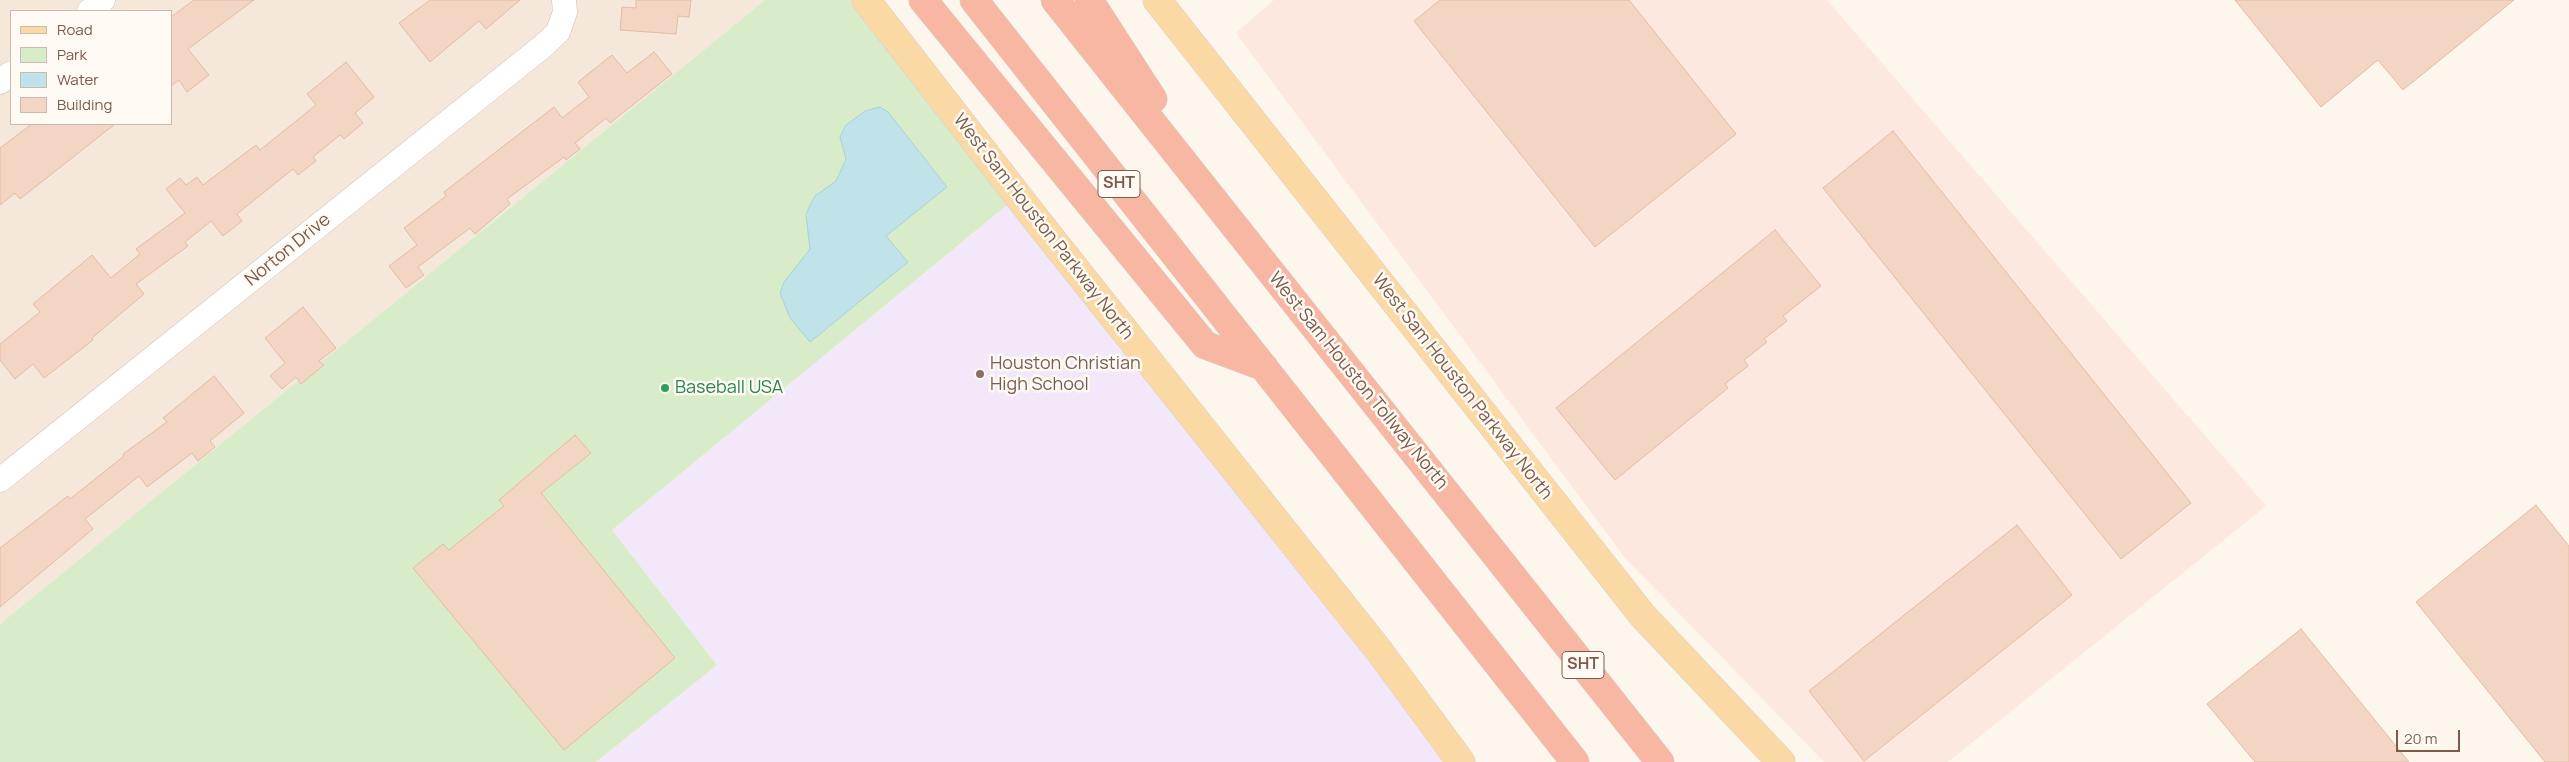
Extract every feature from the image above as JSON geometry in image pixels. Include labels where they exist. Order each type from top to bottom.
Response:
[{"type":"highway","points":[[923,0],[1205,345],[1264,368]]},
{"type":"highway","name":"SHT","points":[[974,0],[1576,762]]},
{"type":"highway","name":"West Sam Houston Tollway North","points":[[1055,0],[1660,762]]},
{"type":"highway","points":[[1089,0],[1244,238]]},
{"type":"main road","name":"West Sam Houston Parkway North","points":[[866,0],[1035,218],[1380,652],[1461,762]]},
{"type":"main road","name":"West Sam Houston Parkway North","points":[[1157,0],[1643,616],[1781,762]]},
{"type":"street","points":[[90,10],[103,0]]},
{"type":"street","name":"Norton Drive","points":[[0,480],[542,47],[558,32],[565,6]]},
{"type":"street","points":[[0,82],[10,74]]},
{"type":"shaded area","points":[[0,0],[765,0],[0,624]]},
{"type":"shaded area","points":[[1274,0],[1827,0],[2266,506],[1948,762],[1824,762],[1625,558],[1236,33]]},
{"type":"shaded area","name":"Houston Christian High School","points":[[1018,196],[1461,762],[596,762],[717,665],[612,530]]},
{"type":"green space","points":[[765,0],[866,0],[1018,196],[612,530],[717,665],[596,762],[0,762],[0,624]]},
{"type":"water","points":[[880,107],[888,112],[947,187],[886,236],[908,262],[810,342],[790,318],[780,293],[784,282],[810,249],[806,215],[810,205],[815,196],[836,181],[846,159],[840,137],[846,125],[865,111]]},
{"type":"building","points":[[194,0],[254,0],[188,49],[209,75],[187,92],[179,80],[172,85],[172,16]]},
{"type":"building","points":[[430,0],[520,0],[486,29],[479,21],[430,62],[399,23]]},
{"type":"building","points":[[636,0],[691,0],[689,17],[678,16],[676,34],[620,30],[622,7],[636,8]]},
{"type":"building","points":[[1440,0],[1629,0],[1736,134],[1595,247],[1414,21]]},
{"type":"building","points":[[2235,0],[2514,0],[2403,90],[2378,60],[2321,107]]},
{"type":"building","points":[[654,52],[672,74],[610,123],[606,118],[575,143],[580,149],[566,160],[564,157],[507,199],[510,204],[475,234],[470,228],[418,267],[424,275],[406,288],[389,266],[417,245],[404,228],[446,196],[444,192],[554,107],[562,118],[589,97],[578,82],[612,55],[627,73]]},
{"type":"building","points":[[346,62],[374,97],[355,113],[363,123],[344,139],[340,135],[313,157],[316,161],[298,175],[293,169],[237,214],[242,221],[223,236],[211,221],[185,242],[188,246],[136,284],[144,294],[92,338],[93,340],[44,378],[33,364],[15,379],[0,360],[0,344],[40,312],[33,304],[92,255],[111,278],[140,254],[136,249],[185,213],[166,189],[180,178],[186,185],[197,177],[203,185],[256,145],[260,150],[316,105],[307,94]]},
{"type":"building","points":[[31,125],[114,125],[20,199],[15,193],[0,205],[0,148]]},
{"type":"building","points":[[1893,131],[2191,503],[2121,559],[1823,188]]},
{"type":"building","points":[[1775,230],[1821,286],[1783,316],[1787,321],[1764,339],[1767,342],[1744,360],[1748,366],[1725,384],[1728,388],[1615,480],[1556,408]]},
{"type":"building","points":[[303,307],[336,348],[319,361],[324,365],[301,384],[296,377],[282,389],[270,376],[285,363],[265,338]]},
{"type":"building","points":[[214,376],[244,413],[210,441],[215,447],[198,461],[192,453],[147,487],[139,476],[85,519],[93,529],[0,607],[0,548],[68,496],[70,499],[124,456],[123,454],[167,422],[163,418]]},
{"type":"building","points":[[575,435],[591,453],[541,493],[675,658],[564,750],[413,568],[443,544],[449,550],[504,506],[499,500]]},
{"type":"building","points":[[2536,505],[2569,546],[2569,762],[2545,762],[2416,602]]},
{"type":"building","points":[[2017,525],[2072,595],[1864,761],[1809,691]]},
{"type":"building","points":[[2301,629],[2409,762],[2255,762],[2207,704]]},
{"type":"place","name":"Houston Christian High School","points":[[980,374]]},
{"type":"place","name":"Baseball USA","points":[[665,388]]}]
